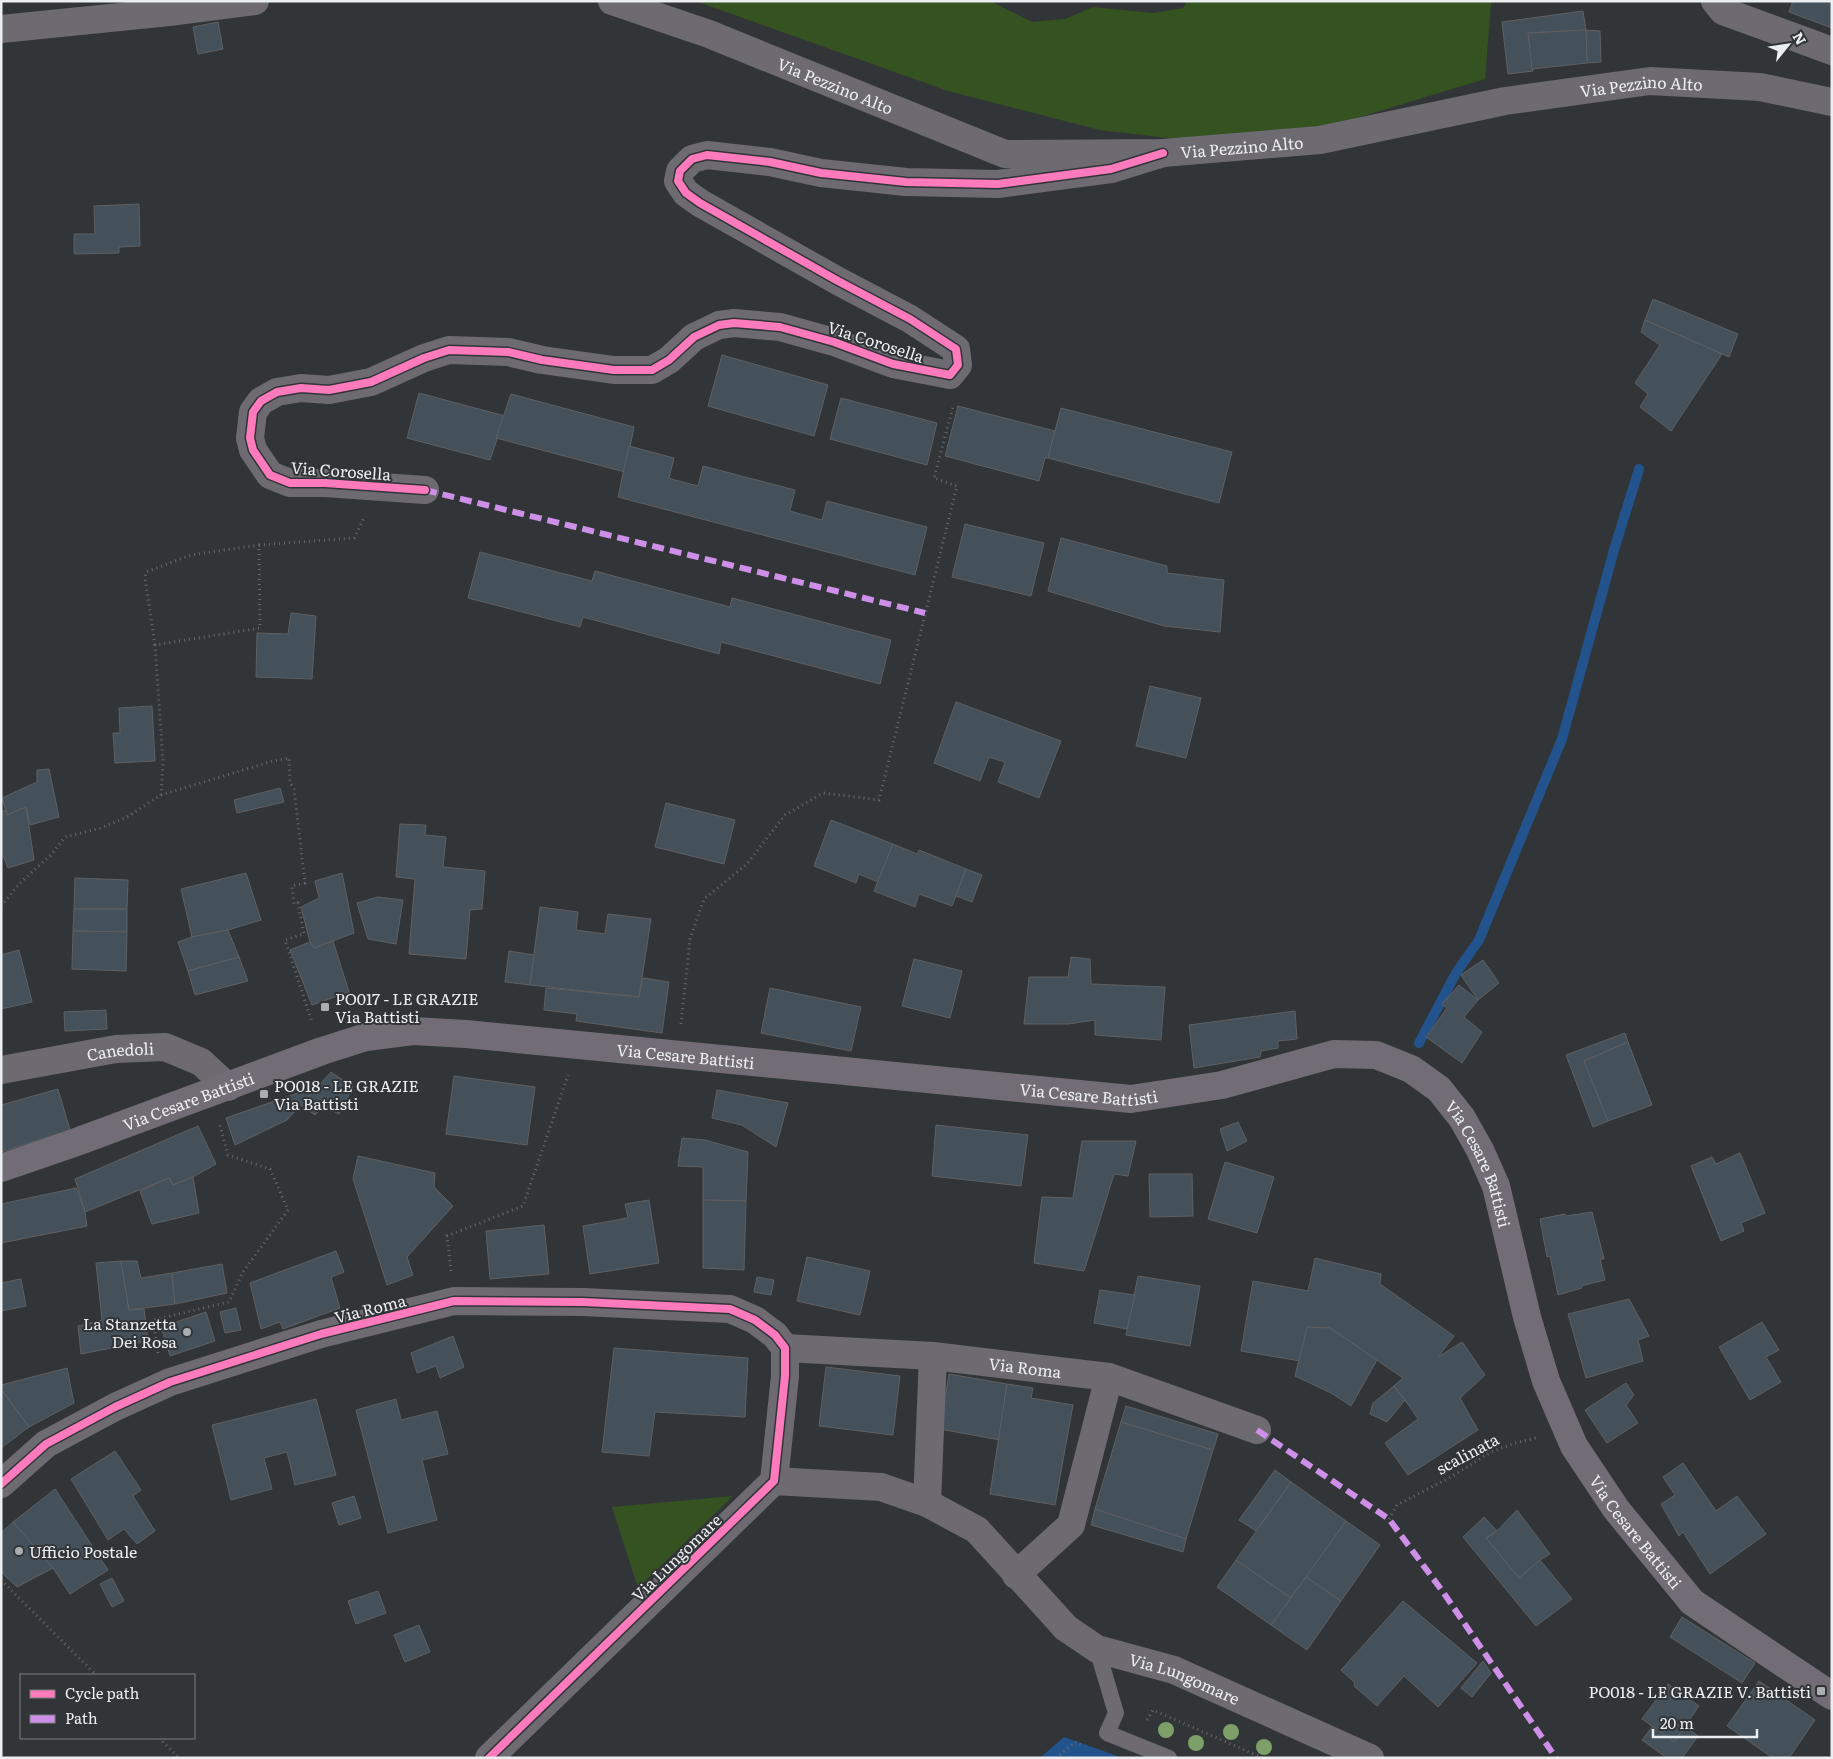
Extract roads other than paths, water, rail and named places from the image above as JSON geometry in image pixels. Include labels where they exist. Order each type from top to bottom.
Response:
[{"type":"main road","name":"Via Cesare Battisti","points":[[1,1168],[322,1051],[366,1038],[413,1031],[578,1044],[1131,1099],[1222,1085],[1334,1054],[1376,1055],[1411,1069],[1439,1089],[1462,1118],[1480,1150],[1496,1186],[1527,1317],[1546,1381],[1574,1446],[1616,1509],[1692,1602],[1832,1696]]},
{"type":"street","points":[[1,30],[255,1]]},
{"type":"street","name":"Via Pezzino Alto","points":[[612,1],[708,34],[1005,154],[1163,153],[1320,140],[1505,102],[1650,81],[1760,87],[1832,102]]},
{"type":"street","points":[[1715,1],[1723,11],[1832,51]]},
{"type":"street","name":"Via Corosella","points":[[425,490],[325,483],[290,483],[270,475],[253,450],[250,438],[253,412],[261,401],[277,392],[300,388],[329,390],[371,382],[424,358],[449,350],[508,352],[542,360],[614,370],[652,370],[669,360],[694,337],[718,325],[734,323],[780,327],[834,342],[893,364],[950,375],[958,365],[956,349],[910,319],[739,226],[686,194],[678,181],[680,170],[692,159],[707,155],[718,155],[770,162],[821,173],[896,181],[998,184],[1111,168],[1163,153]]},
{"type":"street","name":"Canedoli","points":[[1,1070],[116,1049],[165,1047],[201,1062],[219,1090]]},
{"type":"street","name":"Via Roma","points":[[1,1484],[46,1444],[115,1407],[162,1385],[321,1334],[454,1301],[583,1302],[730,1309],[756,1320],[780,1341],[934,1356],[1109,1377],[1258,1430]]},
{"type":"street","points":[[774,1481],[785,1376],[780,1341]]},
{"type":"street","points":[[927,1504],[934,1356]]},
{"type":"street","points":[[1016,1575],[1072,1525],[1109,1377]]},
{"type":"street","name":"Via Lungomare","points":[[489,1758],[774,1481],[881,1487],[927,1504],[976,1530],[1066,1628],[1097,1649],[1174,1670],[1370,1758]]},
{"type":"lane","points":[[1097,1649],[1116,1713],[1108,1733],[1169,1758]]},
{"type":"water","points":[[1064,1737],[1123,1758],[1040,1758]]},
{"type":"waterway","points":[[1419,1043],[1456,973],[1479,940],[1562,739],[1614,550],[1639,469]]},
{"type":"place","name":"PO017 - LE GRAZIE Via Battisti","points":[[325,1007]]},
{"type":"place","name":"PO018 - LE GRAZIE Via Battisti","points":[[264,1094]]},
{"type":"place","name":"La Stanzetta Dei Rosa","points":[[187,1332]]},
{"type":"place","name":"Ufficio Postale","points":[[19,1551]]},
{"type":"place","name":"PO018 - LE GRAZIE V. Battisti","points":[[1821,1691]]}]
